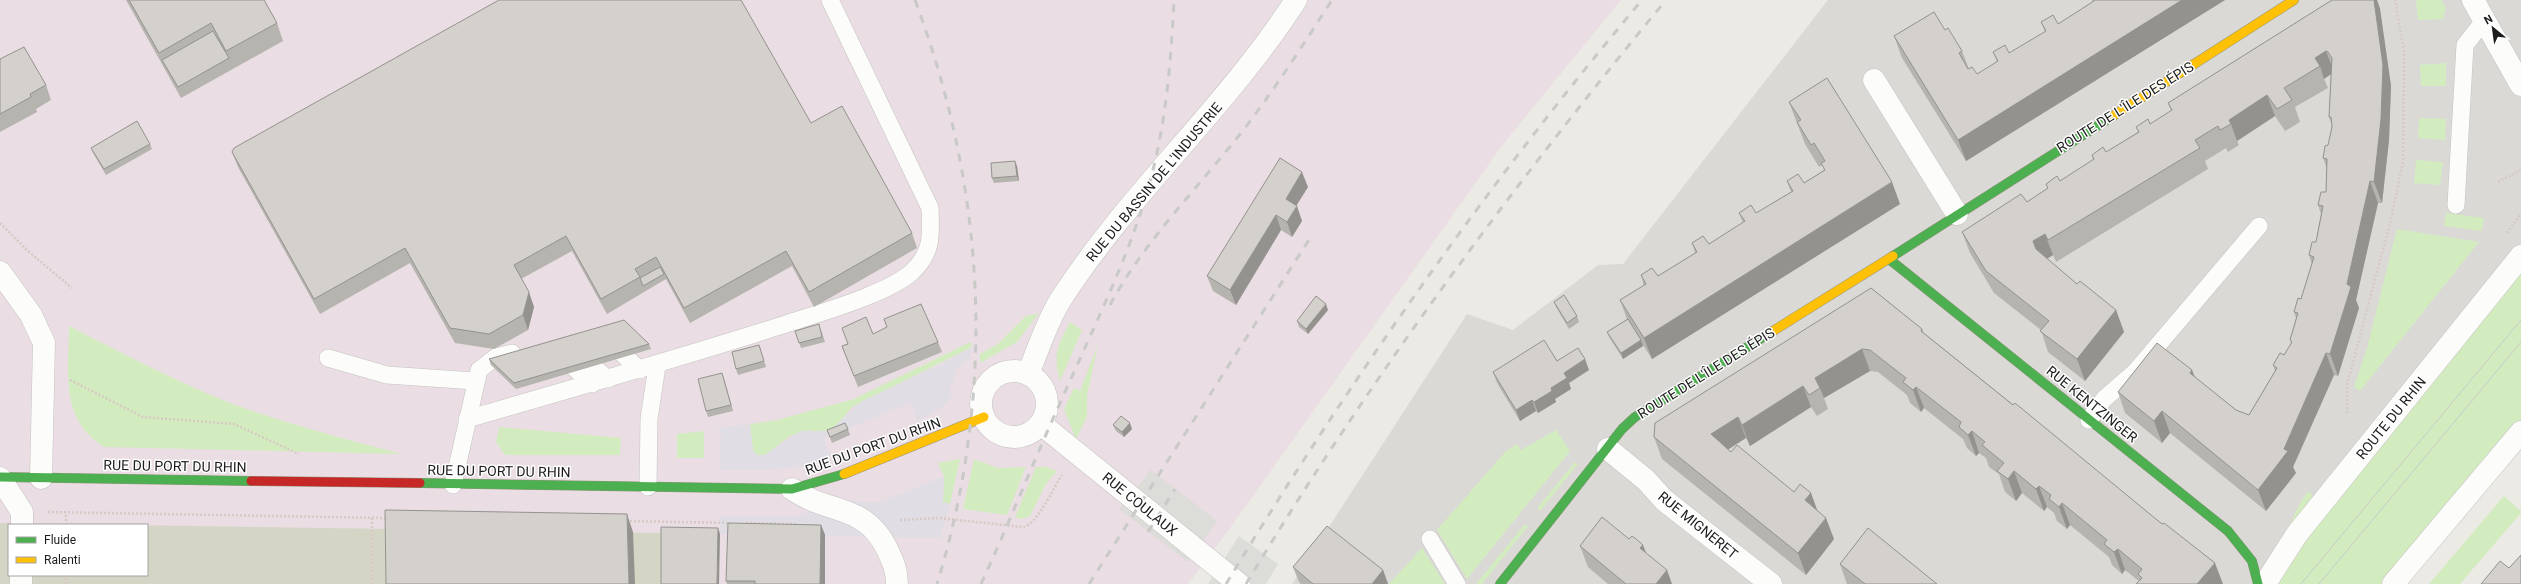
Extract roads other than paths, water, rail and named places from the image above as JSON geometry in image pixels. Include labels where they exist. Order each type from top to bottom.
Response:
[{"type":"street","name":"RUE DU BASSIN DE L'INDUSTRIE","points":[[1028,374],[1060,300],[1120,220],[1238,81],[1296,0]]},
{"type":"street","name":"ROUTE DE L'ÎLE DES ÉPIS","points":[[1500,584],[1608,449],[1622,429],[1635,417],[1889,259],[1957,214],[2294,0]]},
{"type":"street","points":[[2473,0],[2521,85]]},
{"type":"street","points":[[1874,80],[1957,214]]},
{"type":"street","name":"ROUTE DU RHIN","points":[[2265,584],[2297,534],[2521,256]]},
{"type":"street","name":"RUE KENTZINGER","points":[[1889,259],[2228,531],[2248,552],[2257,567],[2258,584]]},
{"type":"street","points":[[0,272],[31,315],[44,343],[41,478]]},
{"type":"street","points":[[1009,370],[1024,371],[1028,374],[1037,379],[1045,391],[1047,410],[1041,424],[1030,433],[1010,436],[992,428],[984,417],[981,406],[985,388],[995,376],[1009,370]]},
{"type":"street","name":"RUE DU PORT DU RHIN","points":[[0,478],[792,489],[838,477],[984,417]]},
{"type":"street","name":"RUE COULAUX","points":[[1041,424],[1239,584]]},
{"type":"street","points":[[2393,584],[2521,432]]},
{"type":"street","name":"RUE MIGNERET","points":[[1608,449],[1646,480],[1664,500],[1770,584]]},
{"type":"street","points":[[0,478],[22,518]]},
{"type":"street","points":[[792,489],[808,501],[829,506],[869,522],[882,537],[896,567],[897,584]]},
{"type":"lane","points":[[467,419],[657,366],[835,308],[882,289],[911,273],[926,256],[931,236],[930,208],[830,0]]},
{"type":"lane","points":[[2456,205],[2465,45],[2484,21]]},
{"type":"lane","points":[[2089,420],[2104,400],[2136,372],[2259,226]]},
{"type":"lane","points":[[632,372],[601,330],[657,366]]},
{"type":"lane","points":[[584,386],[547,343],[561,338],[608,379]]},
{"type":"lane","points":[[328,358],[387,375],[475,381]]},
{"type":"lane","points":[[453,485],[475,381],[479,370],[496,358],[521,364],[542,398]]},
{"type":"lane","points":[[648,487],[649,419],[657,366]]},
{"type":"lane","points":[[559,393],[544,370],[584,386]]},
{"type":"lane","points":[[1430,539],[1457,584]]},
{"type":"tram line","points":[[2301,584],[2521,320]]},
{"type":"tram line","points":[[2319,584],[2521,342]]},
{"type":"railway","points":[[915,0],[939,72],[957,144],[969,217],[975,290],[975,363],[969,437],[956,510],[937,584]]},
{"type":"railway","points":[[981,584],[1109,294],[1131,240],[1140,213],[1155,162],[1164,116],[1174,0]]},
{"type":"railway","points":[[1110,305],[1124,280],[1157,234],[1259,109],[1332,0]]},
{"type":"railway","points":[[1226,584],[1322,432],[1423,284],[1475,211],[1529,140],[1642,0]]},
{"type":"railway","points":[[1246,584],[1293,507],[1342,432],[1445,284],[1553,140],[1666,0]]},
{"type":"railway","points":[[1089,584],[1312,235]]},
{"type":"railway","points":[[1148,532],[1175,489]]}]
